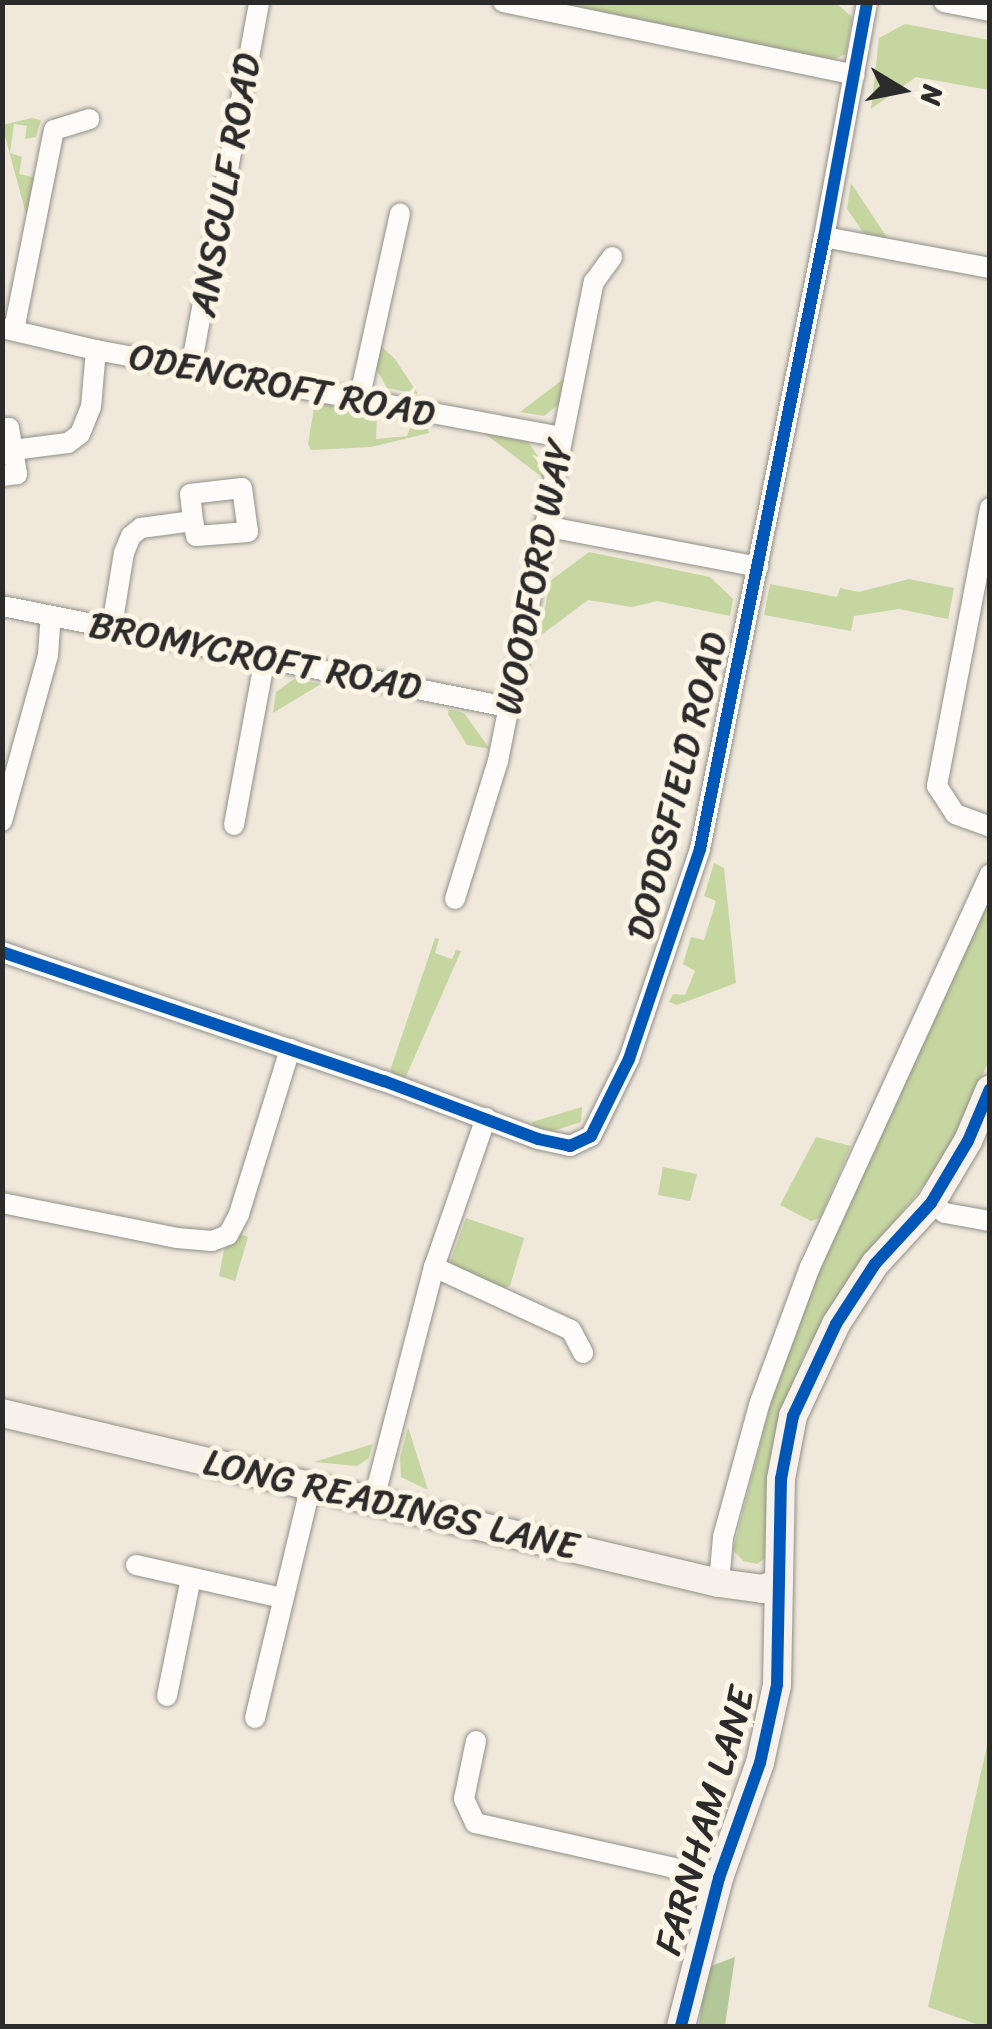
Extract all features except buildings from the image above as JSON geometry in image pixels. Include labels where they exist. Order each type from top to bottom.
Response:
[{"type":"street","name":"ANSCULF ROAD","points":[[190,367],[259,2]]},
{"type":"street","points":[[503,2],[855,75]]},
{"type":"street","name":"DODDSFIELD ROAD","points":[[2,952],[570,1146],[591,1136],[605,1115],[672,944],[700,849],[824,237],[867,2]]},
{"type":"street","points":[[944,2],[990,11]]},
{"type":"street","points":[[8,329],[54,130],[89,119]]},
{"type":"street","points":[[359,400],[400,213]]},
{"type":"street","points":[[824,237],[990,268]]},
{"type":"street","name":"WOODFORD WAY","points":[[455,899],[498,761],[594,282],[612,257]]},
{"type":"street","name":"ODENCROFT ROAD","points":[[8,329],[96,350],[562,437]]},
{"type":"street","points":[[13,450],[68,443],[80,434],[91,408],[96,350]]},
{"type":"street","points":[[2,429],[10,428],[17,474],[2,476]]},
{"type":"street","points":[[990,508],[937,786],[954,814],[990,827]]},
{"type":"street","points":[[112,626],[124,553],[131,536],[141,528],[193,521]]},
{"type":"street","points":[[544,526],[758,567]]},
{"type":"street","name":"BROMYCROFT ROAD","points":[[2,606],[508,707]]},
{"type":"street","points":[[2,821],[48,655],[52,616]]},
{"type":"street","points":[[234,825],[265,658]]},
{"type":"street","points":[[719,1583],[723,1537],[760,1402],[810,1267],[990,874]]},
{"type":"street","points":[[2,1203],[177,1238],[212,1241],[228,1235],[239,1214],[290,1049]]},
{"type":"street","name":"FARNHAM LANE","points":[[680,2026],[719,1878],[760,1763],[777,1684],[781,1479],[793,1416],[812,1371],[856,1294],[875,1264],[931,1203],[968,1141],[990,1089]]},
{"type":"street","points":[[374,1499],[434,1267],[486,1118]]},
{"type":"street","points":[[931,1203],[946,1213],[990,1220]]},
{"type":"street","points":[[434,1267],[519,1305],[529,1314],[571,1330],[583,1353]]},
{"type":"street","name":"LONG READINGS LANE","points":[[2,1413],[719,1583],[762,1589],[778,1583]]},
{"type":"street","points":[[255,1718],[310,1484]]},
{"type":"street","points":[[136,1565],[283,1598]]},
{"type":"street","points":[[167,1696],[190,1578]]},
{"type":"street","points":[[476,1741],[464,1799],[475,1823],[719,1878]]},
{"type":"green space","points":[[561,3],[836,3],[852,17],[846,54],[832,60]]},
{"type":"green space","points":[[905,24],[989,40],[989,90],[916,77],[871,109],[879,38]]},
{"type":"green space","points":[[32,118],[41,120],[36,137],[25,139],[27,126],[14,124],[10,153],[22,157],[19,174],[33,177],[38,166],[30,214],[26,214],[2,125]]},
{"type":"green space","points":[[851,183],[888,239],[865,235],[847,209]]},
{"type":"green space","points":[[380,345],[395,359],[418,394],[387,388],[375,367]]},
{"type":"green space","points":[[566,377],[560,403],[544,416],[520,412]]},
{"type":"green space","points":[[315,402],[377,414],[376,439],[407,436],[410,428],[428,429],[429,433],[371,447],[311,450],[308,444]]},
{"type":"green space","points":[[484,433],[528,442],[544,465],[543,478]]},
{"type":"green space","points":[[589,552],[710,577],[733,599],[730,616],[657,601],[632,607],[588,600],[540,636],[550,581]]},
{"type":"green space","points":[[909,579],[954,588],[948,619],[899,609],[854,616],[851,631],[764,615],[770,584],[837,597],[840,588],[859,592]]},
{"type":"green space","points":[[294,679],[321,684],[273,713],[276,692]]},
{"type":"green space","points":[[449,709],[464,713],[490,749],[467,745],[448,714]]},
{"type":"green space","points":[[714,863],[724,868],[736,983],[677,1005],[669,1002],[673,994],[685,995],[695,971],[683,964],[691,937],[704,940],[716,901],[704,896]]},
{"type":"green space","points":[[989,889],[989,1061],[946,1157],[847,1281],[803,1357],[775,1447],[766,1558],[757,1564],[743,1561],[733,1550],[785,1348]]},
{"type":"green space","points":[[435,938],[439,939],[435,953],[452,959],[456,950],[461,951],[404,1081],[390,1071]]},
{"type":"green space","points":[[582,1107],[581,1122],[553,1131],[534,1127],[532,1122]]},
{"type":"green space","points":[[816,1137],[851,1146],[820,1218],[811,1221],[780,1205]]},
{"type":"green space","points":[[663,1167],[697,1174],[690,1201],[658,1195]]},
{"type":"green space","points":[[466,1218],[524,1238],[510,1286],[496,1289],[448,1268]]},
{"type":"green space","points":[[238,1233],[248,1237],[235,1281],[219,1276],[224,1250]]},
{"type":"green space","points":[[408,1427],[428,1490],[401,1477],[400,1458]]},
{"type":"green space","points":[[373,1444],[369,1458],[357,1466],[314,1462]]},
{"type":"green space","points":[[989,1737],[990,2026],[982,2026],[928,2007]]},
{"type":"green space","points":[[735,1957],[725,2026],[699,2026],[706,1968]]},
{"type":"cycle path","points":[[2,952],[384,1081],[538,1139],[570,1146],[591,1136],[629,1059],[700,849],[824,237],[867,2]]},
{"type":"cycle path","points":[[681,2026],[719,1878],[760,1763],[777,1685],[781,1479],[793,1416],[836,1324],[875,1264],[931,1203],[968,1141],[990,1089]]}]
